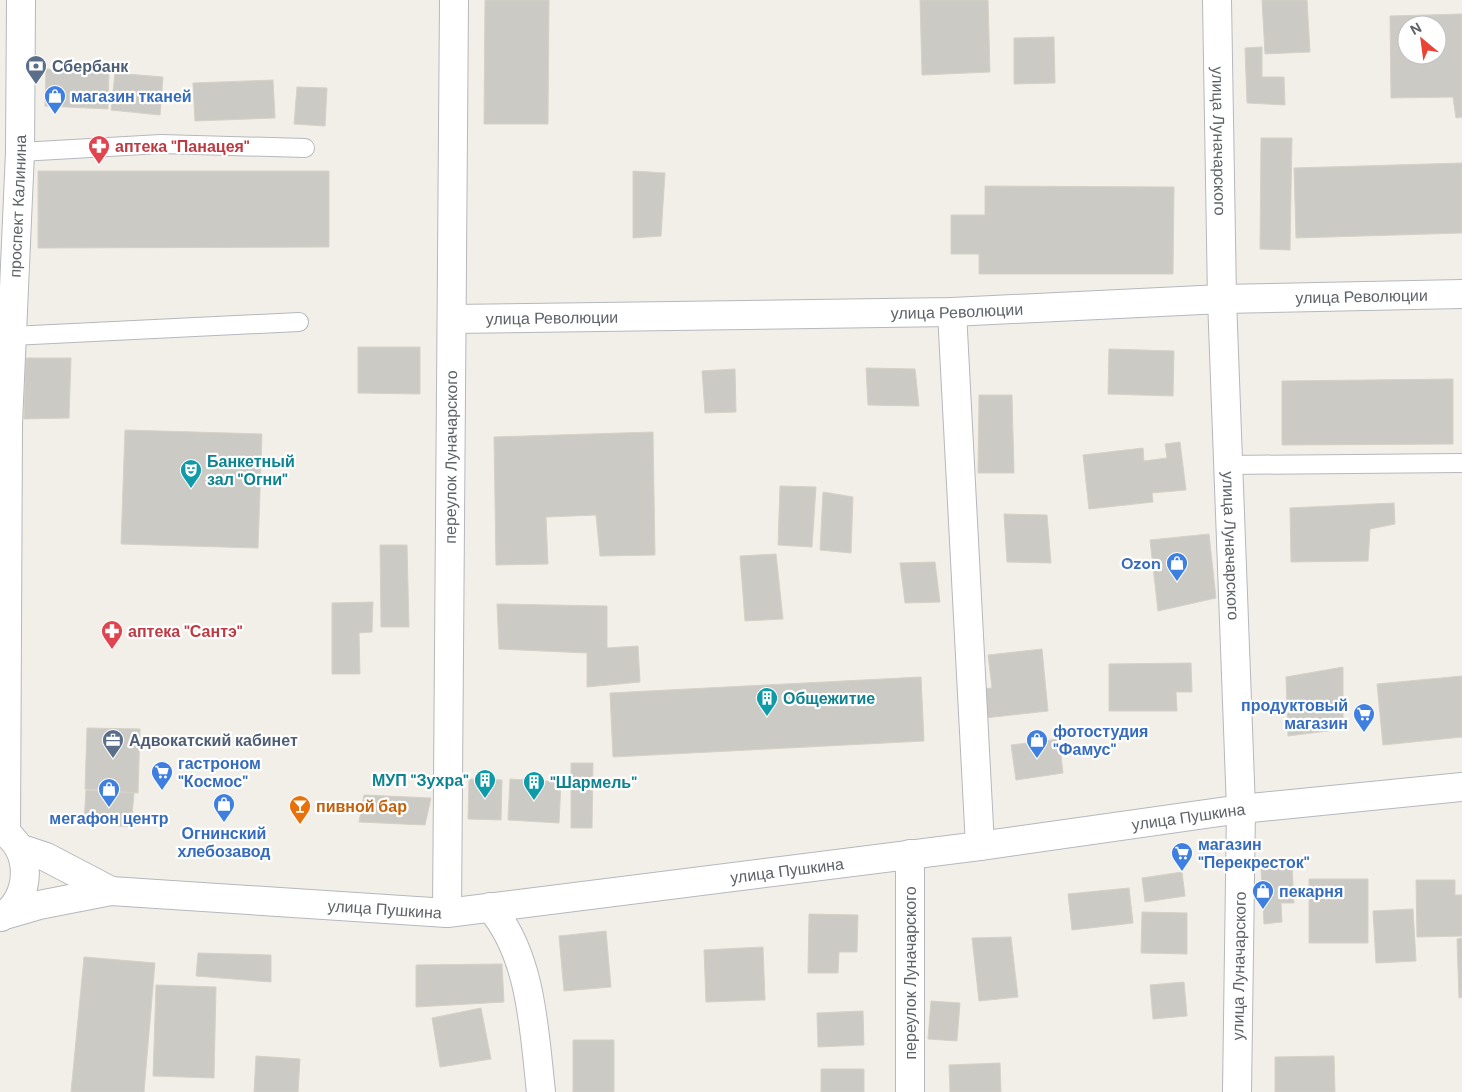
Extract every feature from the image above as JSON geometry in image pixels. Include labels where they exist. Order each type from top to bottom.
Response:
[{"type":"street","name":"проспект Калинина","points":[[2,917],[19,900],[25,884],[25,866],[8,837],[4,423],[12,336],[20,152],[21,0]]},
{"type":"street","name":"переулок Луначарского","points":[[447,913],[454,0]]},
{"type":"street","name":"улица Луначарского","points":[[1217,0],[1222,299],[1241,809],[1237,1092]]},
{"type":"street","name":"улица Революции","points":[[452,319],[952,312],[1222,299],[1462,294]]},
{"type":"street","points":[[952,312],[980,846]]},
{"type":"street","name":"улица Пушкина","points":[[111,891],[447,913],[980,846],[1241,809],[1462,787]]},
{"type":"street","points":[[8,837],[111,891]]},
{"type":"street","name":"переулок Луначарского","points":[[910,854],[910,1092]]},
{"type":"street","points":[[2,917],[39,905],[111,891]]},
{"type":"street","points":[[490,907],[498,916],[523,967],[535,1035],[541,1092]]},
{"type":"lane","points":[[20,152],[161,144],[305,148]]},
{"type":"lane","points":[[12,336],[299,322]]},
{"type":"lane","points":[[1228,464],[1462,463]]},
{"type":"building","points":[[485,0],[549,0],[548,124],[484,124]]},
{"type":"building","points":[[920,0],[988,0],[990,72],[922,75]]},
{"type":"building","points":[[1262,0],[1307,0],[1310,52],[1265,54]]},
{"type":"building","points":[[1462,14],[1462,117],[1456,118],[1453,97],[1391,98],[1390,16],[1397,16],[1397,65],[1447,65],[1447,15],[1426,15]]},
{"type":"building","points":[[1054,37],[1055,83],[1014,84],[1014,38]]},
{"type":"building","points":[[1262,47],[1262,77],[1284,77],[1285,105],[1247,103],[1245,48]]},
{"type":"building","points":[[46,69],[109,72],[108,109],[45,106]]},
{"type":"building","points":[[115,73],[163,77],[160,115],[111,110]]},
{"type":"building","points":[[273,80],[275,118],[195,121],[193,83]]},
{"type":"building","points":[[297,87],[327,88],[325,126],[294,124]]},
{"type":"building","points":[[1261,138],[1292,138],[1290,250],[1260,249]]},
{"type":"building","points":[[1462,163],[1462,233],[1296,238],[1294,168]]},
{"type":"building","points":[[38,171],[329,171],[329,247],[38,248]]},
{"type":"building","points":[[633,171],[665,173],[661,236],[633,238]]},
{"type":"building","points":[[985,186],[1174,187],[1173,274],[979,274],[979,254],[951,254],[951,215],[985,215]]},
{"type":"building","points":[[358,347],[420,347],[420,394],[358,393]]},
{"type":"building","points":[[1109,349],[1174,351],[1173,396],[1108,394]]},
{"type":"building","points":[[26,358],[71,358],[69,418],[24,419]]},
{"type":"building","points":[[866,368],[915,369],[919,406],[868,405]]},
{"type":"building","points":[[735,369],[736,412],[705,413],[702,371]]},
{"type":"building","points":[[1453,379],[1453,444],[1282,445],[1282,381]]},
{"type":"building","points":[[979,395],[1012,395],[1014,473],[978,473]]},
{"type":"building","name":"Банкетный зал \"Огни\"","points":[[125,430],[262,434],[258,548],[121,544]]},
{"type":"building","points":[[653,432],[655,555],[600,556],[596,515],[546,517],[548,564],[496,565],[494,437]]},
{"type":"building","points":[[1180,442],[1186,490],[1152,493],[1153,502],[1089,509],[1083,455],[1143,448],[1144,461],[1167,458],[1165,444]]},
{"type":"building","points":[[780,486],[816,487],[812,547],[778,545]]},
{"type":"building","points":[[823,492],[853,497],[851,553],[820,550]]},
{"type":"building","points":[[1394,503],[1395,524],[1370,529],[1368,561],[1291,562],[1290,508]]},
{"type":"building","points":[[1004,514],[1047,515],[1051,563],[1007,562]]},
{"type":"building","points":[[1209,534],[1216,598],[1158,611],[1150,540]]},
{"type":"building","points":[[380,545],[407,545],[409,627],[381,627]]},
{"type":"building","points":[[776,554],[783,619],[745,621],[740,556]]},
{"type":"building","points":[[935,562],[940,602],[905,603],[900,563]]},
{"type":"building","points":[[373,602],[372,632],[359,633],[360,674],[332,674],[332,603]]},
{"type":"building","points":[[497,604],[607,606],[607,648],[638,646],[640,682],[587,687],[587,653],[499,649]]},
{"type":"building","points":[[1042,649],[1048,711],[985,718],[982,689],[992,688],[988,655]]},
{"type":"building","points":[[1191,663],[1192,692],[1176,692],[1177,711],[1109,711],[1109,664]]},
{"type":"building","points":[[1343,667],[1343,729],[1288,736],[1286,677]]},
{"type":"building","points":[[1462,676],[1462,737],[1383,745],[1377,684]]},
{"type":"building","name":"Общежитие","points":[[921,677],[924,741],[613,757],[610,693]]},
{"type":"building","name":"Адвокатский кабинет","points":[[87,728],[140,729],[138,793],[85,789]]},
{"type":"building","name":"фотостудия \"Фамус\"","points":[[1059,739],[1063,773],[1016,780],[1011,745]]},
{"type":"building","points":[[571,763],[593,763],[592,828],[571,828]]},
{"type":"building","name":"МУП \"Зухра\"","points":[[469,779],[502,780],[501,820],[468,819]]},
{"type":"building","name":"\"Шармель\"","points":[[510,779],[561,782],[559,823],[508,820]]},
{"type":"building","name":"мегафон центр","points":[[86,790],[134,793],[131,827],[84,823]]},
{"type":"building","points":[[364,795],[431,798],[425,825],[359,822]]},
{"type":"building","points":[[1292,866],[1294,903],[1281,903],[1282,922],[1264,924],[1261,868]]},
{"type":"building","points":[[1182,872],[1185,896],[1145,902],[1142,878]]},
{"type":"building","points":[[1309,879],[1368,879],[1368,943],[1309,943]]},
{"type":"building","points":[[1416,880],[1455,880],[1455,895],[1462,895],[1462,936],[1417,937]]},
{"type":"building","points":[[1129,888],[1133,923],[1072,930],[1068,894]]},
{"type":"building","points":[[1413,909],[1416,961],[1376,963],[1373,911]]},
{"type":"building","points":[[1142,912],[1187,913],[1187,954],[1141,953]]},
{"type":"building","points":[[809,914],[858,915],[857,952],[839,952],[838,973],[808,973]]},
{"type":"building","points":[[606,931],[611,987],[564,991],[559,936]]},
{"type":"building","points":[[1011,937],[1018,997],[979,1001],[972,938]]},
{"type":"building","points":[[1462,938],[1462,997],[1459,998],[1457,939]]},
{"type":"building","points":[[763,947],[765,1000],[706,1002],[704,950]]},
{"type":"building","points":[[198,953],[271,955],[271,982],[196,976]]},
{"type":"building","points":[[84,957],[155,963],[144,1092],[71,1092]]},
{"type":"building","points":[[502,964],[504,1002],[416,1007],[416,965]]},
{"type":"building","points":[[1184,982],[1187,1016],[1153,1019],[1150,985]]},
{"type":"building","points":[[156,985],[216,987],[214,1078],[153,1076]]},
{"type":"building","points":[[931,1001],[960,1003],[957,1041],[928,1039]]},
{"type":"building","points":[[481,1008],[491,1059],[440,1067],[432,1018]]},
{"type":"building","points":[[863,1011],[864,1045],[818,1047],[817,1013]]},
{"type":"building","points":[[573,1040],[614,1040],[614,1092],[573,1092]]},
{"type":"building","points":[[256,1056],[300,1059],[298,1092],[254,1092]]},
{"type":"building","points":[[1334,1056],[1335,1092],[1275,1092],[1275,1057]]},
{"type":"building","points":[[1000,1063],[1001,1092],[950,1092],[949,1065]]},
{"type":"building","points":[[821,1069],[864,1069],[864,1092],[821,1092]]},
{"type":"place","name":"Сбербанк","points":[[36,85]]},
{"type":"place","name":"магазин тканей","points":[[55,115]]},
{"type":"place","name":"аптека \"Панацея\"","points":[[99,165]]},
{"type":"place","name":"Банкетный зал \"Огни\"","points":[[191,489]]},
{"type":"place","name":"Ozon","points":[[1177,582]]},
{"type":"place","name":"аптека \"Сантэ\"","points":[[112,650]]},
{"type":"place","name":"Общежитие","points":[[767,717]]},
{"type":"place","name":"продуктовый магазин","points":[[1364,733]]},
{"type":"place","name":"Адвокатский кабинет","points":[[113,759]]},
{"type":"place","name":"фотостудия \"Фамус\"","points":[[1037,759]]},
{"type":"place","name":"гастроном \"Космос\"","points":[[162,791]]},
{"type":"place","name":"МУП \"Зухра\"","points":[[485,799]]},
{"type":"place","name":"\"Шармель\"","points":[[534,801]]},
{"type":"place","name":"мегафон центр","points":[[109,808]]},
{"type":"place","name":"Огнинский хлебозавод","points":[[224,823]]},
{"type":"place","name":"пивной бар","points":[[300,825]]},
{"type":"place","name":"магазин \"Перекресток\"","points":[[1182,872]]},
{"type":"place","name":"пекарня","points":[[1263,910]]}]
